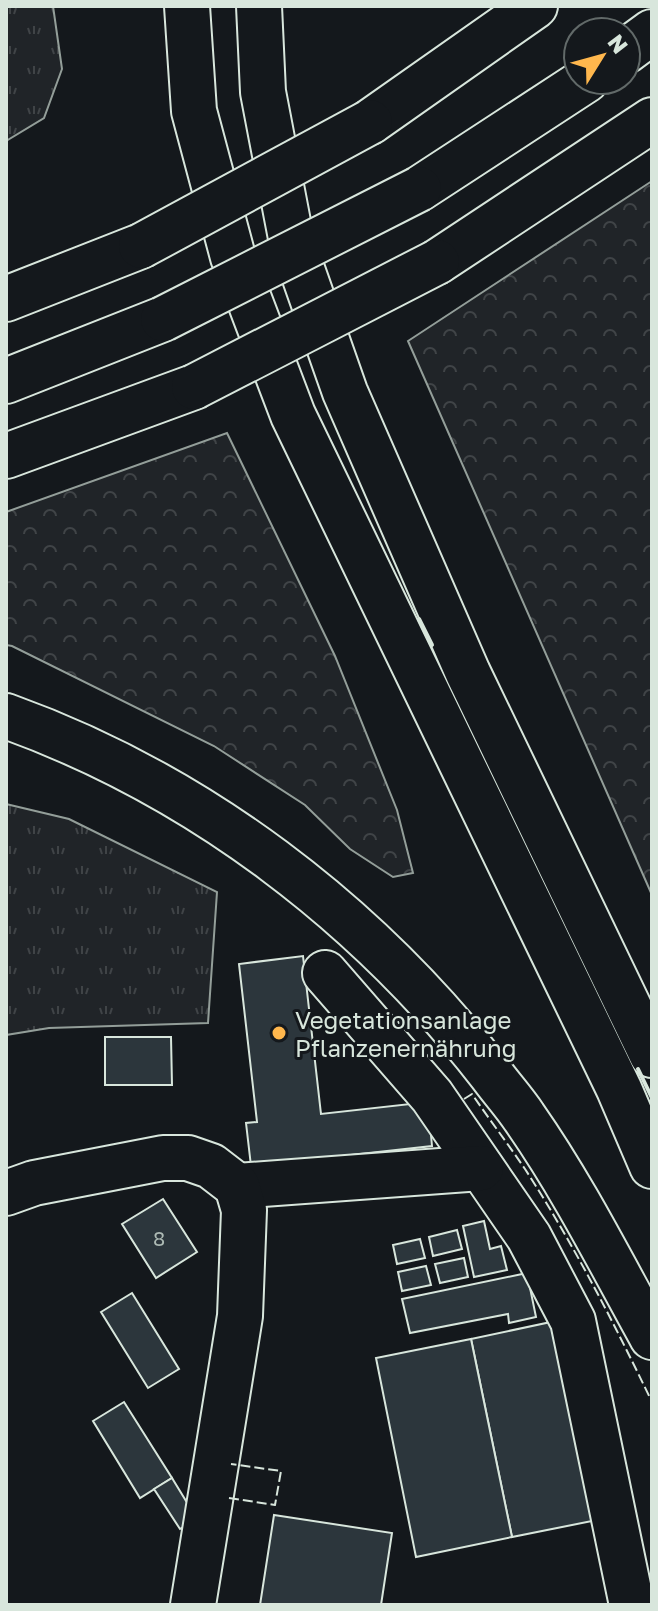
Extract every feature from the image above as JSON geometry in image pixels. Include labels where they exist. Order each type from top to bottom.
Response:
[{"type":"main road","points":[[187,6],[197,125],[233,257],[293,415],[619,1089],[652,1166]]},
{"type":"main road","points":[[259,6],[263,92],[291,238],[345,392],[468,673],[652,1055]]},
{"type":"main road","points":[[6,299],[141,246],[370,122],[535,6]]},
{"type":"main road","points":[[6,381],[163,319],[419,189],[562,96]]},
{"type":"main road","points":[[6,456],[194,387],[437,262],[652,120]]},
{"type":"main road","points":[[6,716],[114,761],[195,807],[272,857],[335,908],[394,964],[461,1035],[524,1117],[580,1206],[652,1337]]},
{"type":"main road","points":[[325,973],[432,1096],[529,1237],[573,1321],[632,1605]]},
{"type":"main road","points":[[6,1193],[34,1183],[163,1158],[188,1158],[211,1166],[237,1186],[244,1210],[240,1316],[193,1605]]},
{"type":"main road","points":[[237,1186],[481,1168]]},
{"type":"green space","points":[[6,6],[53,6],[62,69],[44,118],[6,141]]},
{"type":"green space","points":[[652,181],[652,895],[408,341]]},
{"type":"green space","points":[[227,433],[335,656],[397,810],[413,873],[393,877],[350,849],[305,805],[214,746],[6,645],[6,512]]},
{"type":"green space","points":[[6,804],[69,819],[217,892],[208,1023],[49,1028],[6,1035]]},
{"type":"building","name":"Vegetationsanlage Pflanzenernährung","points":[[303,956],[321,1114],[428,1102],[432,1146],[251,1166],[246,1123],[257,1122],[239,964]]},
{"type":"building","points":[[105,1037],[171,1037],[172,1085],[105,1085]]},
{"type":"building","points":[[163,1199],[197,1252],[156,1278],[122,1224]]},
{"type":"building","points":[[484,1221],[490,1249],[501,1246],[507,1270],[474,1277],[463,1226]]},
{"type":"building","points":[[457,1230],[462,1249],[433,1256],[429,1237]]},
{"type":"building","points":[[420,1239],[425,1258],[397,1264],[393,1245]]},
{"type":"building","points":[[464,1258],[468,1277],[440,1283],[435,1264]]},
{"type":"building","points":[[426,1266],[431,1285],[402,1291],[398,1272]]},
{"type":"building","points":[[527,1273],[536,1317],[509,1323],[508,1314],[410,1333],[402,1299]]},
{"type":"building","points":[[132,1293],[179,1369],[148,1388],[101,1312]]},
{"type":"building","points":[[565,1319],[607,1518],[512,1537],[471,1339]]},
{"type":"building","points":[[471,1339],[512,1537],[416,1557],[376,1358]]},
{"type":"building","points":[[124,1402],[172,1478],[140,1498],[93,1421]]},
{"type":"building","points":[[172,1478],[197,1519],[180,1529],[154,1489]]},
{"type":"building","points":[[274,1515],[392,1533],[381,1605],[260,1605]]},
{"type":"fence","points":[[464,1099],[472,1094],[543,1197],[592,1284],[652,1402]]},
{"type":"fence","points":[[229,1498],[275,1505],[281,1471],[231,1464]]},
{"type":"wall","points":[[419,619],[432,645]]},
{"type":"wall","points":[[638,1069],[652,1098]]},
{"type":"place","name":"Vegetationsanlage Pflanzenernährung","points":[[279,1033]]}]
